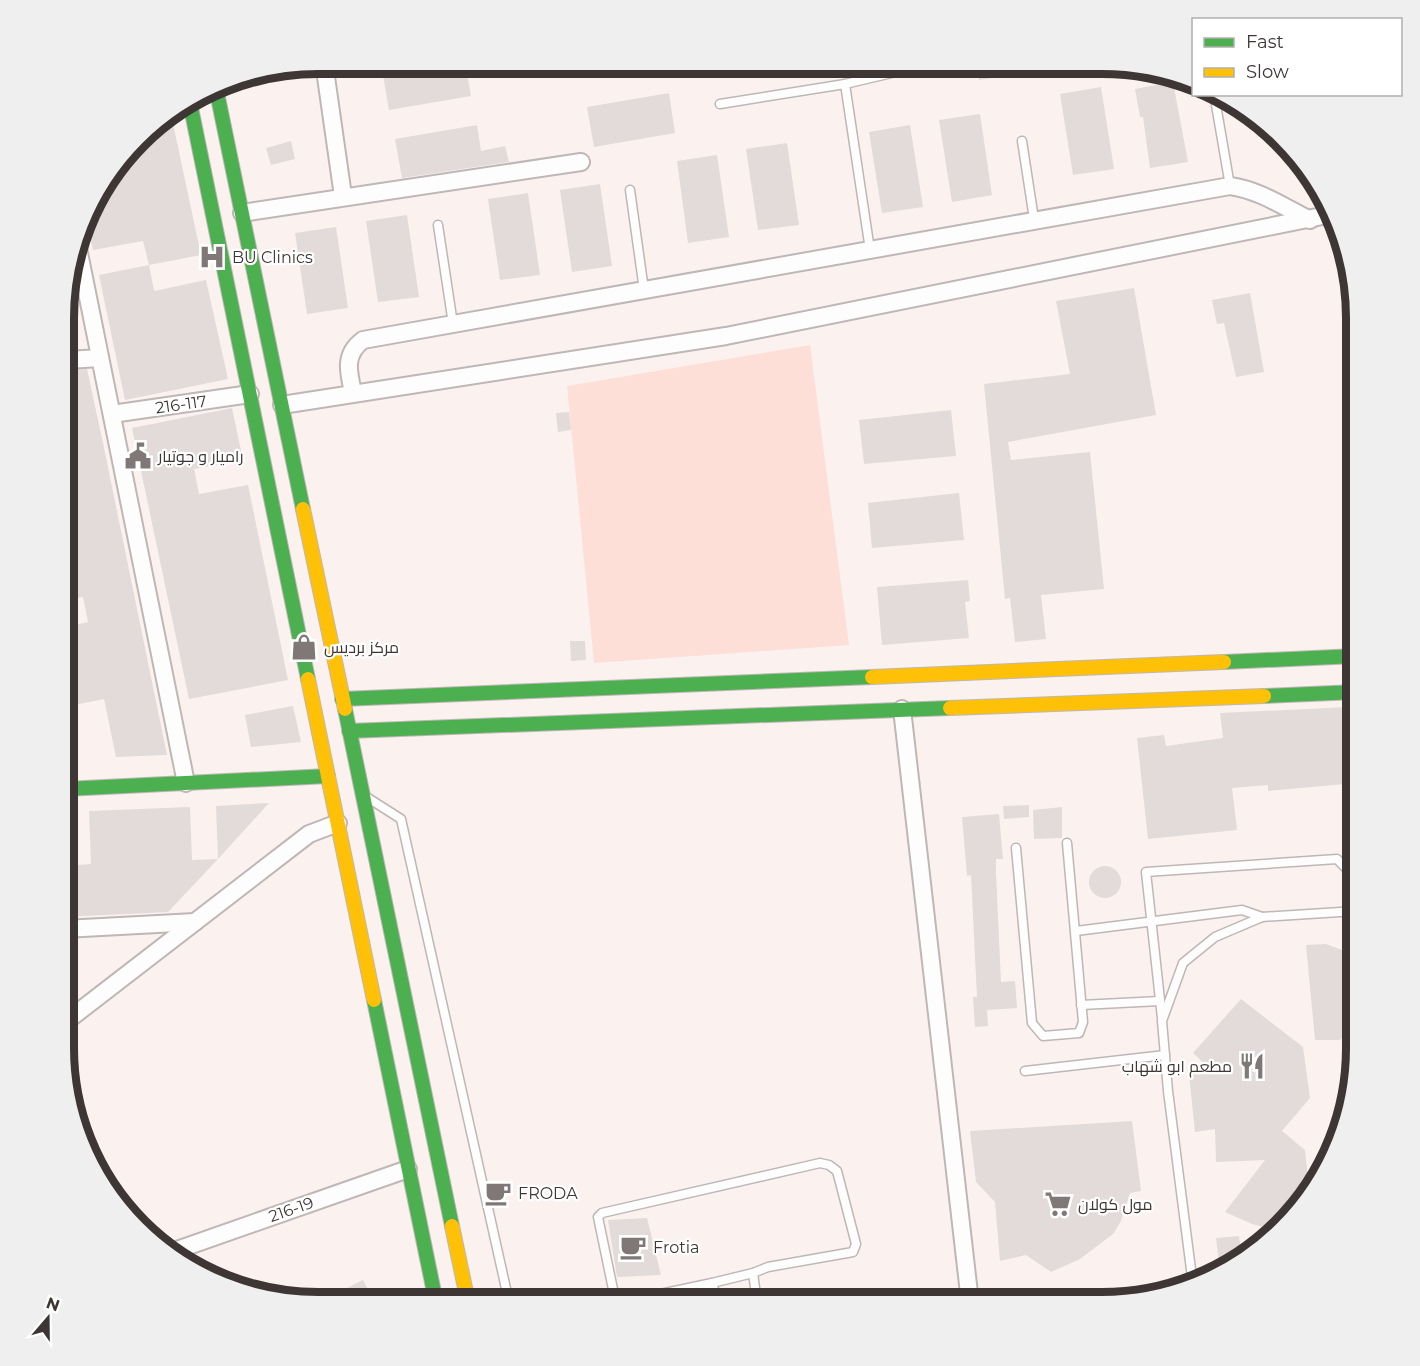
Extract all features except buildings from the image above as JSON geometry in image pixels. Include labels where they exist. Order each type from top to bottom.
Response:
[{"type":"street","points":[[326,74],[343,196]]},
{"type":"street","points":[[217,95],[282,405],[295,539],[328,776],[434,1292]]},
{"type":"street","points":[[191,109],[250,394],[342,699],[466,1292]]},
{"type":"street","points":[[242,213],[581,162]]},
{"type":"street","points":[[353,392],[348,371],[350,356],[353,347],[363,340],[1034,219],[1230,186],[1246,188],[1310,220]]},
{"type":"street","points":[[282,405],[353,392],[726,336],[1324,216]]},
{"type":"street","points":[[80,260],[186,783]]},
{"type":"street","points":[[74,360],[100,358]]},
{"type":"street","name":"216-117","points":[[112,414],[250,394]]},
{"type":"street","points":[[342,699],[1346,656]]},
{"type":"street","points":[[349,731],[1346,692]]},
{"type":"street","points":[[902,709],[969,1292]]},
{"type":"street","points":[[74,789],[328,776]]},
{"type":"street","points":[[74,1015],[309,834],[338,823]]},
{"type":"street","points":[[74,928],[195,922]]},
{"type":"street","name":"216-19","points":[[179,1249],[408,1169]]},
{"type":"lane","points":[[720,104],[845,84],[888,74]]},
{"type":"lane","points":[[845,84],[870,250]]},
{"type":"lane","points":[[1215,101],[1230,186]]},
{"type":"lane","points":[[1022,141],[1034,219]]},
{"type":"lane","points":[[630,189],[644,290]]},
{"type":"lane","points":[[438,225],[453,324]]},
{"type":"lane","points":[[362,795],[379,802],[401,819],[507,1292]]},
{"type":"lane","points":[[1016,848],[1032,1023],[1043,1036],[1079,1033],[1083,1022],[1067,843]]},
{"type":"lane","points":[[1191,1276],[1146,872],[1337,859],[1346,868]]},
{"type":"lane","points":[[1076,931],[1242,910],[1262,917]]},
{"type":"lane","points":[[1162,1021],[1175,981],[1187,959],[1215,937],[1262,917],[1346,910]]},
{"type":"lane","points":[[1081,1005],[1160,1001]]},
{"type":"lane","points":[[1025,1071],[1165,1055]]},
{"type":"lane","points":[[614,1292],[598,1217],[602,1214],[820,1163],[829,1164],[837,1171],[856,1244],[853,1252],[768,1267],[753,1273],[670,1292]]},
{"type":"lane","points":[[753,1273],[756,1292]]},
{"type":"lane","points":[[712,1283],[715,1292]]},
{"type":"shaded area","points":[[810,345],[849,645],[594,663],[567,386]]},
{"type":"traffic: fast","points":[[217,95],[303,509]]},
{"type":"traffic: fast","points":[[191,109],[308,679]]},
{"type":"traffic: fast","points":[[1224,662],[1346,656]]},
{"type":"traffic: fast","points":[[342,699],[872,677]]},
{"type":"traffic: fast","points":[[1264,696],[1346,692]]},
{"type":"traffic: fast","points":[[349,731],[950,708]]},
{"type":"traffic: fast","points":[[345,709],[452,1226]]},
{"type":"traffic: fast","points":[[74,789],[328,776]]},
{"type":"traffic: fast","points":[[374,1000],[434,1292]]},
{"type":"traffic: slow","points":[[303,509],[345,709]]},
{"type":"traffic: slow","points":[[872,677],[1224,662]]},
{"type":"traffic: slow","points":[[308,679],[374,1000]]},
{"type":"traffic: slow","points":[[950,708],[1264,696]]},
{"type":"traffic: slow","points":[[452,1226],[466,1292]]},
{"type":"place","name":"BU Clinics","points":[[212,257]]},
{"type":"place","name":"رامیار و جوتیار","points":[[138,456]]},
{"type":"place","name":"مرکز بردیس","points":[[304,647]]},
{"type":"place","name":"مطعم ابو شهاب","points":[[1252,1066]]},
{"type":"place","name":"FRODA","points":[[498,1193]]},
{"type":"place","name":"مول كولان","points":[[1058,1204]]},
{"type":"place","name":"Frotia","points":[[633,1247]]}]
